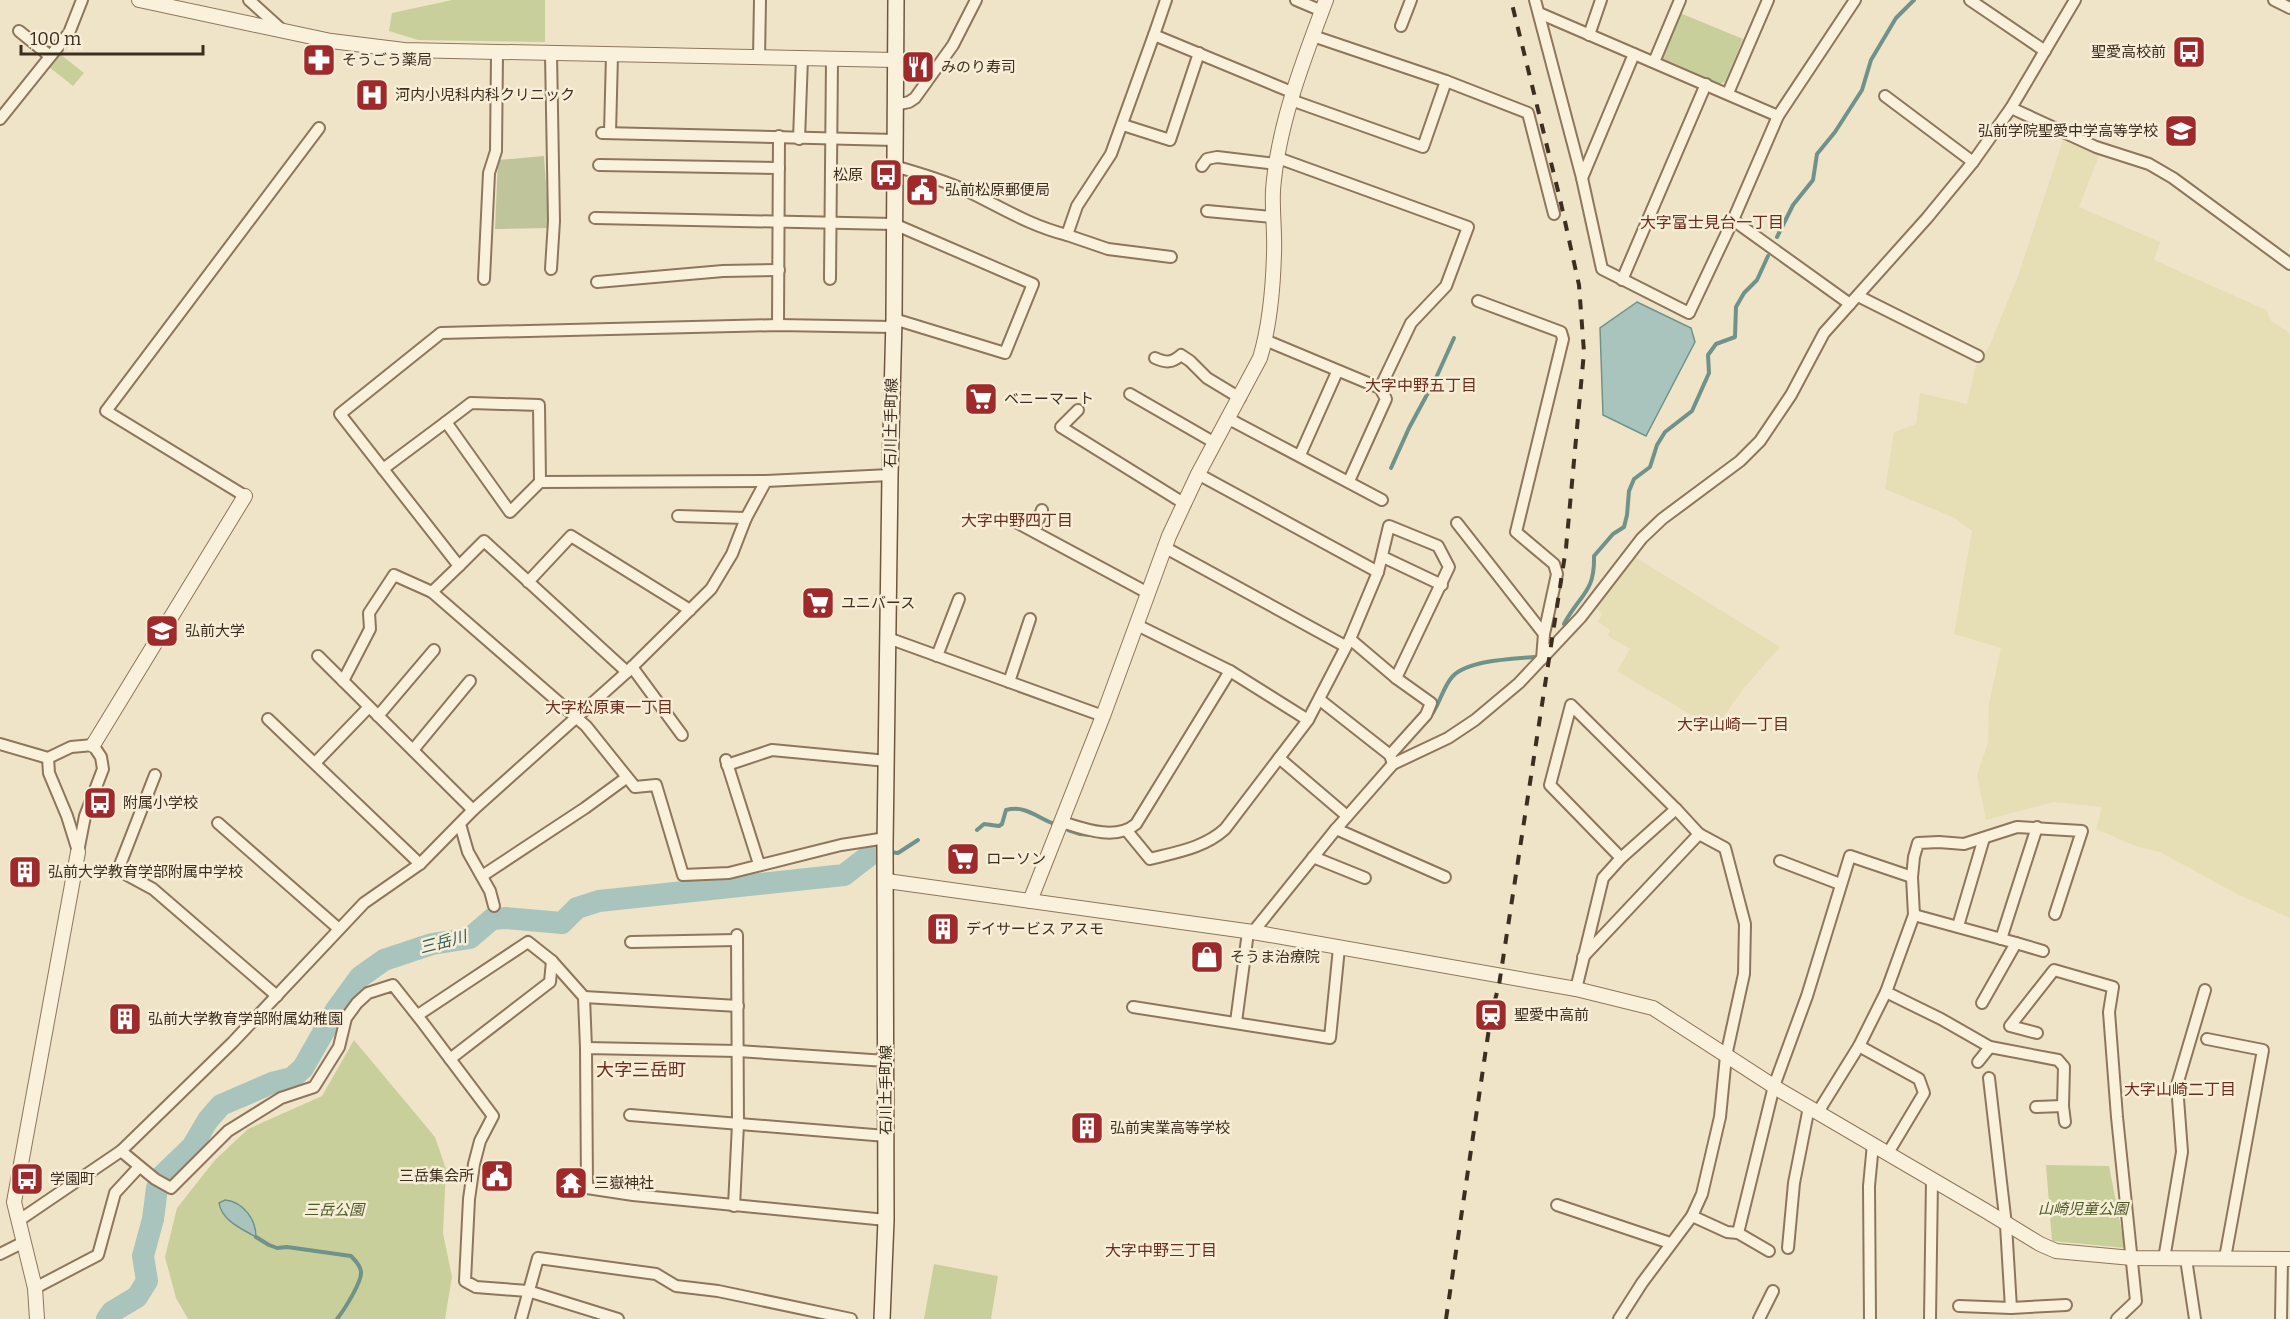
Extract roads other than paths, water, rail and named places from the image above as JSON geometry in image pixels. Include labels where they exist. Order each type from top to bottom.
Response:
[{"type":"main road","name":"石川土手町線","points":[[882,1319],[886,1220],[886,842],[894,323],[896,0]]},
{"type":"street","points":[[0,119],[69,33],[82,0]]},
{"type":"street","points":[[144,0],[284,32],[370,47],[446,53],[895,60]]},
{"type":"street","points":[[249,0],[284,32]]},
{"type":"street","points":[[759,58],[760,0]]},
{"type":"street","points":[[895,105],[915,98],[953,45],[976,0]]},
{"type":"street","points":[[1067,235],[1077,206],[1112,154],[1166,0]]},
{"type":"street","points":[[1030,901],[1103,716],[1164,547],[1198,474],[1260,358],[1271,306],[1277,161],[1293,97],[1324,5],[1296,0]]},
{"type":"street","points":[[1401,26],[1411,0]]},
{"type":"street","points":[[1535,0],[1582,178],[1602,269],[1689,313],[1733,220],[1778,116],[1855,0]]},
{"type":"street","points":[[1589,35],[1601,0]]},
{"type":"street","points":[[1654,62],[1680,0]]},
{"type":"street","points":[[1728,93],[1768,0]]},
{"type":"street","points":[[1970,0],[2045,51]]},
{"type":"street","points":[[1392,759],[1448,738],[1475,720],[1519,683],[1581,617],[1642,538],[1662,519],[1740,461],[1760,441],[1791,395],[1824,333],[1927,218],[1973,162],[2011,108],[2075,0]]},
{"type":"street","points":[[2274,0],[2290,8]]},
{"type":"street","points":[[1539,13],[1778,116]]},
{"type":"street","points":[[19,31],[50,56]]},
{"type":"street","points":[[1154,35],[1199,53],[1293,97],[1423,147],[1446,81]]},
{"type":"street","points":[[1312,36],[1446,81],[1528,113],[1554,214]]},
{"type":"street","points":[[1123,125],[1170,140],[1199,53]]},
{"type":"street","points":[[484,279],[489,173],[496,151],[497,54]]},
{"type":"street","points":[[551,54],[554,221],[551,269]]},
{"type":"street","points":[[1582,178],[1634,54]]},
{"type":"street","points":[[612,55],[606,133],[895,140]]},
{"type":"street","points":[[799,139],[802,58]]},
{"type":"street","points":[[830,279],[832,59]]},
{"type":"street","points":[[1622,280],[1706,84]]},
{"type":"street","points":[[1885,96],[1973,162]]},
{"type":"street","points":[[2011,108],[2096,147],[2157,169],[2173,178],[2290,264]]},
{"type":"street","points":[[93,745],[245,496],[106,411],[319,128]]},
{"type":"street","points":[[778,326],[779,136]]},
{"type":"street","points":[[1202,166],[1207,159],[1217,157],[1277,161],[1468,227],[1446,286],[1411,323],[1380,388]]},
{"type":"street","points":[[599,165],[779,168]]},
{"type":"street","points":[[894,166],[927,175],[965,190],[1025,222],[1108,249],[1171,257]]},
{"type":"street","points":[[1207,211],[1273,217]]},
{"type":"street","points":[[459,566],[340,414],[441,333],[894,323],[1005,353],[1033,284],[894,224],[595,218]]},
{"type":"street","points":[[1733,220],[1854,300],[1978,356]]},
{"type":"street","points":[[597,282],[723,271],[779,270]]},
{"type":"street","points":[[1478,301],[1561,332],[1563,339],[1516,532],[1554,564],[1557,574],[1544,634],[1542,659]]},
{"type":"street","points":[[1265,340],[1380,388],[1386,399],[1349,482]]},
{"type":"street","points":[[1155,358],[1165,362],[1174,361],[1181,355],[1207,378],[1240,398]]},
{"type":"street","points":[[1300,455],[1337,372]]},
{"type":"street","points":[[1130,394],[1215,443]]},
{"type":"street","points":[[383,469],[471,403],[539,405],[540,482],[510,513],[446,422]]},
{"type":"street","points":[[1078,410],[1061,427],[1185,504]]},
{"type":"street","points":[[1228,419],[1382,500]]},
{"type":"street","points":[[1198,474],[1378,572]]},
{"type":"street","points":[[540,482],[766,481],[890,475]]},
{"type":"street","points":[[18,1221],[120,1151],[277,996],[364,903],[420,864],[473,810],[629,670],[690,610],[711,589],[732,554],[746,518],[766,481]]},
{"type":"street","points":[[1034,531],[1042,510]]},
{"type":"street","points":[[678,516],[746,518]]},
{"type":"street","points":[[1014,520],[1148,593]]},
{"type":"street","points":[[1457,523],[1544,634]]},
{"type":"street","points":[[1127,831],[1150,859],[1199,846],[1214,839],[1226,829],[1308,720],[1320,700],[1348,643],[1378,572],[1389,526],[1438,546],[1449,567],[1396,678]]},
{"type":"street","points":[[528,582],[570,536],[690,610]]},
{"type":"street","points":[[432,592],[484,541],[629,670],[682,735]]},
{"type":"street","points":[[1164,547],[1348,643],[1431,703],[1426,715],[1347,816],[1250,932],[1236,1022]]},
{"type":"street","points":[[1383,557],[1442,585]]},
{"type":"street","points":[[343,681],[370,629],[369,613],[394,575],[432,592],[586,726],[635,787],[656,785],[683,875],[729,873],[841,845],[886,842]]},
{"type":"street","points":[[937,656],[959,599]]},
{"type":"street","points":[[1009,682],[1030,619]]},
{"type":"street","points":[[1137,625],[1230,671],[1308,720]]},
{"type":"street","points":[[888,638],[1103,716]]},
{"type":"street","points":[[378,716],[434,650]]},
{"type":"street","points":[[318,656],[473,810]]},
{"type":"street","points":[[1062,822],[1095,831],[1127,831],[1136,824],[1230,671]]},
{"type":"street","points":[[413,750],[470,681]]},
{"type":"street","points":[[1320,700],[1392,759]]},
{"type":"street","points":[[1619,1319],[1670,1243],[1692,1216],[1702,1194],[1720,1117],[1726,1056],[1744,974],[1745,924],[1725,848],[1699,834],[1676,808],[1570,705],[1550,785],[1621,858]]},
{"type":"street","points":[[315,763],[369,707]]},
{"type":"street","points":[[268,719],[420,864]]},
{"type":"street","points":[[0,744],[48,758],[71,747],[93,745]]},
{"type":"street","points":[[37,1319],[35,1288],[22,1243],[14,1202],[85,816],[103,769],[101,757],[93,745]]},
{"type":"street","points":[[759,864],[727,763],[772,750],[887,760]]},
{"type":"street","points":[[48,758],[49,773],[67,816],[78,852]]},
{"type":"street","points":[[1279,758],[1347,816]]},
{"type":"street","points":[[155,774],[118,870],[153,889],[277,996]]},
{"type":"street","points":[[482,876],[626,778]]},
{"type":"street","points":[[1576,989],[1603,878],[1621,858],[1676,808]]},
{"type":"street","points":[[218,823],[339,929]]},
{"type":"street","points":[[460,824],[468,852],[490,891],[494,906]]},
{"type":"street","points":[[1788,1248],[1794,1183],[1813,1109],[1859,1046],[1886,992],[1914,915],[1912,877],[1918,843],[1964,844],[2017,827],[2082,831],[2055,914]]},
{"type":"street","points":[[2001,939],[2037,827]]},
{"type":"street","points":[[1336,829],[1445,877]]},
{"type":"street","points":[[1583,957],[1699,834]]},
{"type":"street","points":[[1958,926],[1984,838]]},
{"type":"street","points":[[1738,1233],[1774,1086],[1807,996],[1850,856],[1912,877]]},
{"type":"street","points":[[1313,857],[1365,878]]},
{"type":"street","points":[[1780,861],[1840,884]]},
{"type":"street","points":[[887,881],[1250,932],[1576,989],[1653,1008],[1774,1086],[2006,1225],[2056,1251],[2132,1258],[2286,1259],[2281,1319]]},
{"type":"street","points":[[1914,915],[2043,951]]},
{"type":"street","points":[[631,942],[737,938],[738,1124],[734,1206]]},
{"type":"street","points":[[417,1015],[528,942],[552,961],[584,998],[587,1188],[633,1196],[886,1220]]},
{"type":"street","points":[[1983,1003],[2016,943]]},
{"type":"street","points":[[1132,1007],[1330,1038],[1339,948]]},
{"type":"street","points":[[450,1059],[550,982],[552,961]]},
{"type":"street","points":[[2037,1034],[2010,1026],[2054,970],[2112,987],[2109,1012],[2136,1301],[2117,1319]]},
{"type":"street","points":[[120,1151],[155,1179],[171,1188],[228,1131],[281,1098],[314,1087],[339,1047],[346,1018],[357,1003],[369,993],[393,985],[493,1116],[480,1142],[474,1164],[469,1199],[465,1281],[476,1287],[528,1292],[594,1316],[618,1319]]},
{"type":"street","points":[[2164,1259],[2182,1152],[2177,1085],[2205,990]]},
{"type":"street","points":[[1886,992],[1941,1019],[1990,1047],[2058,1060],[2064,1067],[2065,1122]]},
{"type":"street","points":[[584,998],[738,1006]]},
{"type":"street","points":[[2207,1039],[2263,1050],[2226,1258]]},
{"type":"street","points":[[1859,1046],[1918,1079],[1924,1094],[1888,1154]]},
{"type":"street","points":[[1978,1062],[1990,1047]]},
{"type":"street","points":[[586,1048],[738,1051],[886,1061]]},
{"type":"street","points":[[1989,1077],[2006,1225],[2011,1308]]},
{"type":"street","points":[[2036,1107],[2063,1106]]},
{"type":"street","points":[[630,1115],[886,1136]]},
{"type":"street","points":[[1870,1319],[1869,1186],[1873,1144]]},
{"type":"street","points":[[35,1288],[98,1255],[116,1193],[139,1167]]},
{"type":"street","points":[[1930,1319],[1932,1179]]},
{"type":"street","points":[[1557,1205],[1670,1243]]},
{"type":"street","points":[[1692,1216],[1727,1232],[1738,1233],[1769,1251]]},
{"type":"street","points":[[0,1254],[22,1243]]},
{"type":"street","points":[[521,1319],[538,1258],[656,1274],[676,1286],[718,1291],[851,1319]]},
{"type":"street","points":[[2186,1259],[2195,1319]]},
{"type":"street","points":[[1759,1319],[1773,1291]]},
{"type":"street","points":[[1959,1306],[2011,1308],[2066,1305]]},
{"type":"water","points":[[1637,302],[1691,328],[1695,342],[1646,436],[1603,415],[1600,328]]},
{"type":"water","points":[[225,1200],[238,1204],[248,1213],[254,1224],[256,1237],[228,1220],[219,1203]]},
{"type":"waterway","points":[[1777,237],[1793,205],[1813,180],[1817,154],[1835,132],[1862,90],[1871,60],[1896,18],[1914,0]]},
{"type":"waterway","points":[[1564,624],[1589,586],[1594,568],[1594,556],[1613,534],[1624,527],[1629,491],[1634,479],[1650,467],[1657,445],[1665,432],[1692,411],[1709,373],[1708,355],[1716,344],[1735,337],[1736,307],[1744,293],[1757,280],[1768,256]]},
{"type":"waterway","points":[[1391,468],[1454,338]]},
{"type":"waterway","points":[[1427,721],[1449,681],[1460,671],[1480,663],[1534,657]]},
{"type":"waterway","points":[[977,830],[984,824],[999,826],[1002,824],[1006,810],[1012,809],[1029,812],[1052,823]]},
{"type":"waterway","points":[[1068,830],[1080,834],[1111,837]]},
{"type":"waterway","points":[[889,852],[898,853],[918,840]]},
{"type":"waterway","name":"三岳川","points":[[162,1176],[192,1147],[208,1120],[221,1105],[272,1083],[292,1078],[303,1068],[336,1010],[360,977],[384,960],[432,944],[470,938],[492,919],[562,923],[577,908],[599,901],[844,875],[875,851]]},
{"type":"waterway","name":"三岳川","points":[[107,1319],[112,1312],[137,1297],[147,1281],[143,1256],[153,1219],[157,1188]]},
{"type":"waterway","points":[[256,1237],[277,1248],[287,1247],[351,1256],[358,1263],[361,1277],[337,1319]]},
{"type":"railway","points":[[1446,1319],[1491,1015],[1499,985],[1566,548],[1584,352],[1579,285],[1511,0]]},
{"type":"place","name":"聖愛高校前","points":[[2189,52]]},
{"type":"place","name":"そうごう薬局","points":[[319,60]]},
{"type":"place","name":"みのり寿司","points":[[918,67]]},
{"type":"place","name":"河内小児科内科クリニック","points":[[372,95]]},
{"type":"place","name":"弘前学院聖愛中学高等学校","points":[[2181,131]]},
{"type":"place","name":"松原","points":[[886,175]]},
{"type":"place","name":"弘前松原郵便局","points":[[922,190]]},
{"type":"place","name":"ベニーマート","points":[[981,399]]},
{"type":"place","name":"ユニバース","points":[[818,603]]},
{"type":"place","name":"弘前大学","points":[[162,631]]},
{"type":"place","name":"附属小学校","points":[[100,803]]},
{"type":"place","name":"ローソン","points":[[963,859]]},
{"type":"place","name":"弘前大学教育学部附属中学校","points":[[25,872]]},
{"type":"place","name":"デイサービス アスモ","points":[[943,929]]},
{"type":"place","name":"そうま治療院","points":[[1207,957]]},
{"type":"place","name":"聖愛中高前","points":[[1491,1015]]},
{"type":"place","name":"弘前大学教育学部附属幼稚園","points":[[125,1019]]},
{"type":"place","name":"弘前実業高等学校","points":[[1087,1128]]},
{"type":"place","name":"三岳集会所","points":[[497,1176]]},
{"type":"place","name":"学園町","points":[[27,1179]]},
{"type":"place","name":"三嶽神社","points":[[571,1183]]},
{"type":"district","name":"大字富士見台一丁目","points":[[1712,222]]},
{"type":"district","name":"大字中野五丁目","points":[[1421,385]]},
{"type":"district","name":"大字中野四丁目","points":[[1017,520]]},
{"type":"district","name":"大字松原東一丁目","points":[[609,707]]},
{"type":"district","name":"大字山崎一丁目","points":[[1733,724]]},
{"type":"district","name":"大字三岳町","points":[[641,1070]]},
{"type":"district","name":"大字山崎二丁目","points":[[2180,1089]]},
{"type":"district","name":"大字中野三丁目","points":[[1161,1250]]},
{"type":"park label","name":"山崎児童公園","points":[[2083,1209]]},
{"type":"park label","name":"三岳公園","points":[[334,1210]]}]
